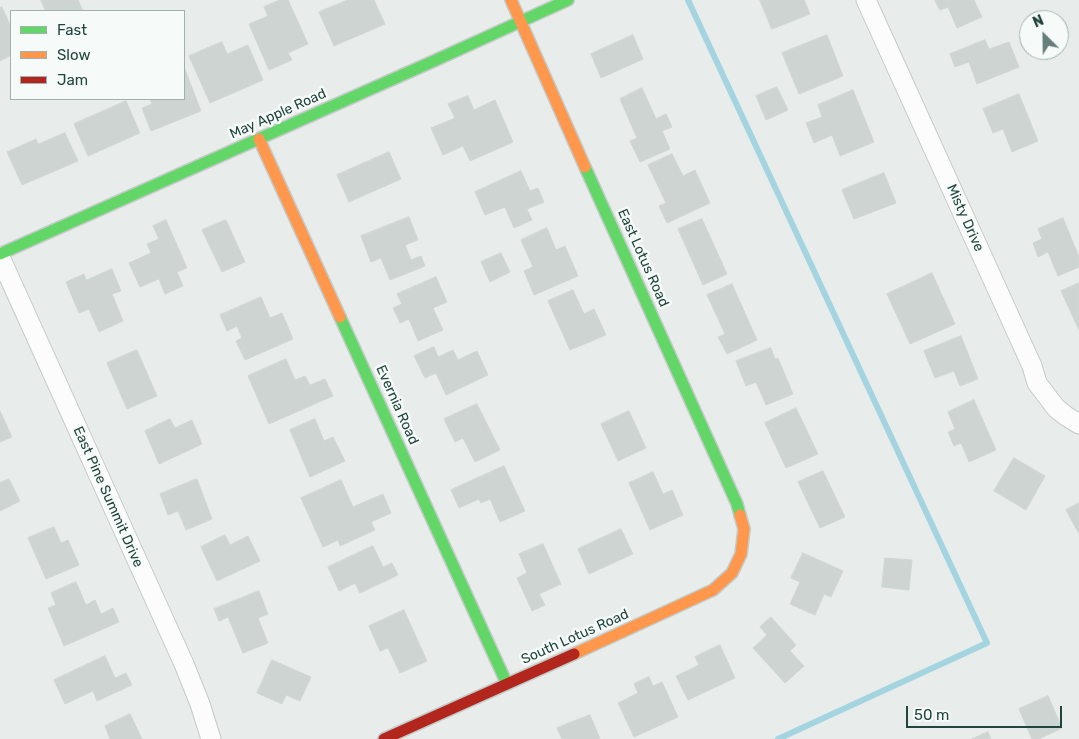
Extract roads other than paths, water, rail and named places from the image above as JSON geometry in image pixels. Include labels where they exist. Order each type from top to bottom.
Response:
[{"type":"street","name":"East Lotus Road","points":[[511,0],[737,504],[744,529]]},
{"type":"street","name":"May Apple Road","points":[[0,256],[568,0]]},
{"type":"street","name":"Misty Drive","points":[[866,0],[1032,366],[1037,384],[1056,408],[1079,424]]},
{"type":"street","name":"Evernia Road","points":[[259,139],[507,684]]},
{"type":"street","name":"East Pine Summit Drive","points":[[0,256],[184,664],[200,704],[211,739]]},
{"type":"street","name":"South Lotus Road","points":[[384,739],[713,590],[732,573],[741,554],[744,529]]},
{"type":"waterway","points":[[688,0],[987,643],[778,739]]}]
